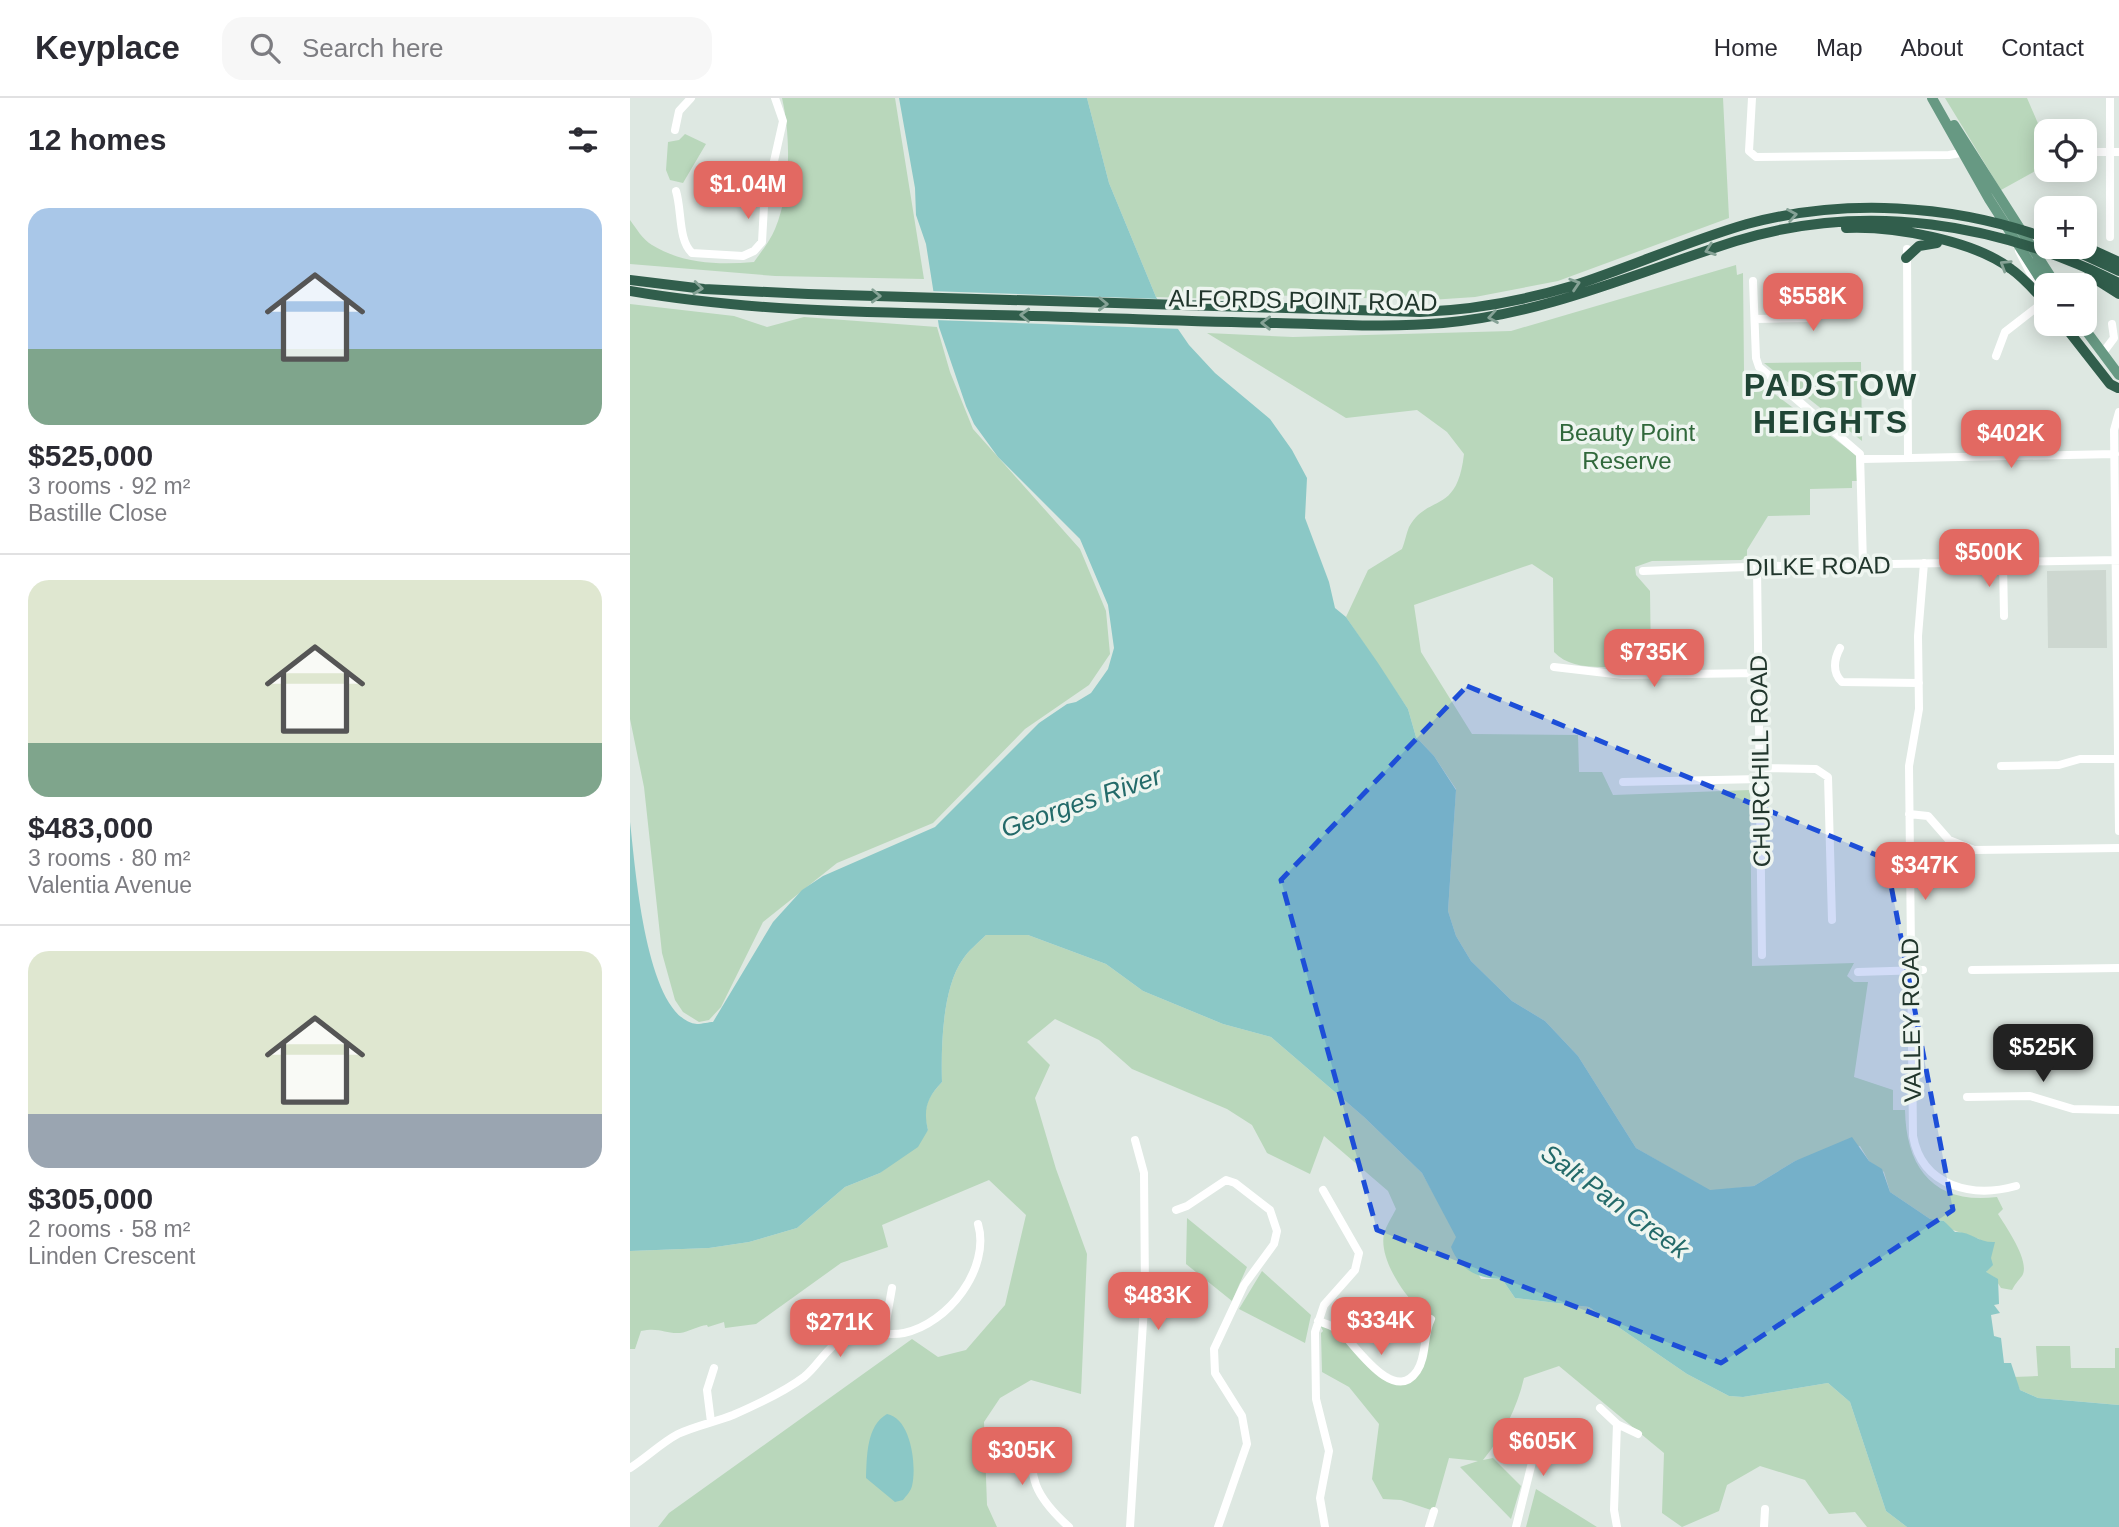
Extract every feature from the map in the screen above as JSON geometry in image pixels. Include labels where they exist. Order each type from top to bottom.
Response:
[{"type":"highway","name":"ALFORDS POINT ROAD","points":[[630,280],[704,289],[808,294],[1402,313],[1494,304],[1580,283],[1746,225],[1832,209],[1892,208],[1960,212],[2034,234]]},
{"type":"highway","points":[[1960,212],[2034,228]]},
{"type":"highway","name":"ALFORDS POINT ROAD","points":[[630,291],[701,300],[807,308],[1405,326],[1487,318],[1568,299],[1746,238],[1809,225],[1856,220],[1918,222],[1970,229],[2026,244],[2072,264]]},
{"type":"highway","points":[[1746,238],[1866,228],[1911,234],[1960,246],[2004,264],[2034,288]]},
{"type":"highway","points":[[1907,253],[1928,243],[1960,246]]},
{"type":"highway","points":[[2097,252],[2119,262]]},
{"type":"highway","points":[[2093,259],[2119,271]]},
{"type":"highway","points":[[2072,264],[2119,283]]},
{"type":"highway","points":[[2072,264],[2119,294]]},
{"type":"highway","points":[[2072,336],[2110,384],[2119,389]]},
{"type":"main road","points":[[1934,98],[2034,277]]},
{"type":"main road","points":[[1966,152],[2048,273]]},
{"type":"main road","points":[[2079,336],[2119,389]]},
{"type":"main road","points":[[2089,336],[2119,374]]},
{"type":"street","points":[[675,130],[680,111],[691,98]]},
{"type":"street","points":[[676,191],[684,240],[692,253],[739,257],[757,248],[764,235],[764,206],[783,121],[775,98]]},
{"type":"street","points":[[1752,98],[1749,140],[1752,156],[1966,152]]},
{"type":"street","points":[[2110,98],[2115,152],[2110,237]]},
{"type":"street","points":[[2097,152],[2115,152]]},
{"type":"street","points":[[1907,253],[1908,457]]},
{"type":"street","points":[[1753,281],[1756,358],[1762,372],[1855,447],[1862,459],[1863,564]]},
{"type":"street","points":[[1755,319],[1821,320],[1822,291]]},
{"type":"street","points":[[1996,356],[2005,332],[2034,312]]},
{"type":"street","points":[[2102,354],[2114,338],[2112,324]]},
{"type":"street","points":[[2119,412],[2115,420],[2119,831]]},
{"type":"street","points":[[1862,459],[2115,454]]},
{"type":"street","name":"DILKE ROAD","points":[[1643,571],[2118,560]]},
{"type":"street","points":[[2003,562],[2004,616]]},
{"type":"street","name":"VALLEY ROAD","points":[[1924,563],[1918,716],[1909,766],[1912,1126],[1918,1152],[1936,1177],[1958,1188],[1998,1190],[2016,1186]]},
{"type":"street","name":"CHURCHILL ROAD","points":[[1757,567],[1762,955]]},
{"type":"street","points":[[1840,648],[1832,677],[1845,683],[1919,682]]},
{"type":"street","points":[[1554,667],[1635,675],[1758,673]]},
{"type":"street","points":[[2001,766],[2059,765],[2080,759],[2118,759]]},
{"type":"street","points":[[1760,768],[1816,769],[1828,777],[1832,920]]},
{"type":"street","points":[[1623,782],[1760,779]]},
{"type":"street","points":[[1909,814],[1928,816],[1949,840],[1974,850],[2119,848]]},
{"type":"street","points":[[1972,970],[2119,968]]},
{"type":"street","points":[[1858,972],[1923,970]]},
{"type":"street","points":[[1967,1097],[2030,1096],[2073,1109],[2119,1110]]},
{"type":"street","points":[[1130,1527],[1145,1299],[1144,1173],[1135,1140]]},
{"type":"street","points":[[1176,1210],[1226,1180],[1236,1183],[1266,1206],[1277,1225],[1274,1244],[1244,1286],[1213,1355],[1217,1380],[1242,1416],[1247,1436],[1245,1457],[1218,1527]]},
{"type":"street","points":[[1323,1190],[1355,1245],[1359,1258],[1355,1270],[1327,1302],[1315,1332],[1316,1399],[1329,1451],[1320,1498],[1325,1527]]},
{"type":"street","points":[[630,1468],[675,1436],[733,1415],[804,1376],[835,1344],[859,1333],[901,1333],[916,1329],[937,1317],[962,1293],[982,1241],[978,1224]]},
{"type":"street","points":[[884,1333],[892,1288]]},
{"type":"street","points":[[1318,1321],[1340,1331],[1375,1370],[1401,1380],[1413,1376],[1419,1368],[1431,1319]]},
{"type":"street","points":[[822,1328],[835,1344]]},
{"type":"street","points":[[711,1422],[707,1390],[714,1368]]},
{"type":"street","points":[[1600,1408],[1617,1423],[1638,1434]]},
{"type":"street","points":[[1516,1527],[1542,1423]]},
{"type":"street","points":[[1617,1423],[1614,1510],[1617,1527]]},
{"type":"street","points":[[1042,1433],[1032,1455],[1032,1473],[1048,1507],[1069,1527]]},
{"type":"street","points":[[1764,1527],[1765,1509]]},
{"type":"street","points":[[1429,1527],[1434,1511]]},
{"type":"highlighted area","points":[[1467,686],[1886,859],[1953,1210],[1721,1363],[1377,1230],[1281,880]]},
{"type":"shaded area","points":[[2106,570],[2107,648],[2048,648],[2047,571]]},
{"type":"green space","points":[[782,98],[895,98],[924,279],[775,276],[630,264],[630,220],[649,243],[676,256],[715,263],[754,262],[773,233],[787,181],[787,130]]},
{"type":"green space","points":[[1087,98],[1723,98],[1729,218],[1558,281],[1475,297],[1430,300],[1261,295],[1227,299],[1156,297],[1109,183]]},
{"type":"green space","points":[[1945,98],[2027,98],[2036,119],[2034,172],[2001,190]]},
{"type":"green space","points":[[685,134],[706,144],[683,183],[670,180],[666,170],[668,142],[679,140]]},
{"type":"green space","name":"Beauty Point Reserve","points":[[1736,265],[1737,275],[1743,273],[1744,371],[1856,455],[1857,481],[1852,481],[1852,488],[1810,489],[1810,515],[1768,516],[1747,550],[1747,557],[1741,560],[1652,561],[1635,567],[1636,575],[1650,591],[1651,664],[1586,666],[1574,664],[1554,652],[1553,578],[1532,564],[1414,605],[1421,652],[1472,734],[1578,735],[1579,772],[1602,772],[1613,795],[1750,790],[1752,966],[1854,963],[1847,976],[1854,982],[1868,982],[1854,1077],[1893,1090],[1893,1110],[1905,1110],[1911,1150],[1928,1179],[1941,1189],[1957,1195],[1997,1197],[2003,1209],[1998,1214],[2023,1262],[2022,1276],[2012,1290],[2001,1288],[1994,1277],[1986,1273],[1992,1249],[1979,1239],[1950,1229],[1944,1221],[1930,1219],[1890,1192],[1884,1172],[1869,1161],[1860,1146],[1795,1161],[1754,1186],[1710,1191],[1636,1148],[1578,1056],[1545,1021],[1512,1001],[1471,961],[1456,936],[1448,911],[1456,789],[1434,756],[1416,737],[1408,709],[1346,617],[1368,570],[1402,549],[1409,527],[1417,517],[1449,495],[1455,487],[1464,454],[1447,432],[1417,410],[1346,418],[1207,333],[1293,337],[1511,331]]},
{"type":"green space","points":[[630,304],[734,316],[767,327],[804,317],[937,327],[950,372],[973,429],[1080,549],[1106,611],[1110,654],[1089,685],[1025,729],[933,823],[837,863],[763,922],[721,1007],[709,1020],[699,1022],[683,1012],[675,1000],[662,953],[644,787],[630,719]]},
{"type":"green space","points":[[1861,362],[1862,441],[1764,363]]},
{"type":"green space","points":[[986,935],[1028,935],[1106,964],[1143,991],[1223,1024],[1271,1037],[1364,1117],[1422,1173],[1481,1279],[1502,1279],[1515,1298],[1589,1307],[1687,1374],[1729,1396],[1743,1397],[1828,1383],[1850,1402],[1886,1511],[1907,1527],[1867,1527],[1855,1512],[1829,1514],[1805,1480],[1760,1466],[1727,1485],[1719,1511],[1682,1527],[1662,1513],[1664,1453],[1559,1366],[1524,1378],[1508,1421],[1483,1460],[1493,1458],[1521,1486],[1511,1519],[1460,1467],[1478,1461],[1449,1458],[1434,1511],[1401,1500],[1383,1499],[1372,1479],[1379,1424],[1349,1387],[1322,1372],[1323,1331],[1318,1321],[1329,1325],[1365,1361],[1397,1379],[1413,1376],[1431,1319],[1405,1293],[1386,1257],[1384,1234],[1396,1209],[1388,1191],[1324,1136],[1310,1174],[1267,1153],[1252,1125],[1227,1109],[1132,1069],[1099,1040],[1055,1019],[1027,1042],[1050,1065],[1035,1098],[1056,1169],[1087,1254],[1081,1394],[1031,1380],[1000,1398],[984,1422],[987,1505],[997,1527],[658,1527],[669,1513],[912,1339],[938,1357],[966,1350],[1005,1305],[1026,1215],[989,1180],[882,1225],[888,1247],[841,1263],[756,1324],[725,1328],[724,1322],[680,1333],[641,1331],[635,1349],[630,1349],[630,1251],[709,1248],[749,1242],[797,1228],[845,1187],[880,1173],[928,1130],[927,1104],[942,1082],[944,1019],[951,986],[963,959]]},
{"type":"green space","points":[[1187,1218],[1247,1267],[1232,1301],[1186,1264]]},
{"type":"green space","points":[[1262,1271],[1311,1315],[1305,1343],[1239,1309]]},
{"type":"green space","points":[[2036,1346],[2070,1346],[2071,1368],[2115,1368],[2115,1348],[2119,1348],[2119,1405],[2038,1398],[2020,1390],[2014,1377],[2038,1376]]},
{"type":"green space","points":[[1536,1489],[1597,1527],[1526,1527]]},
{"type":"water","points":[[899,98],[1087,98],[1109,183],[1156,297],[1189,345],[1215,373],[1270,419],[1292,450],[1307,478],[1305,518],[1329,582],[1335,608],[1346,617],[1378,663],[1408,709],[1416,737],[1434,756],[1456,790],[1448,911],[1456,936],[1471,961],[1512,1001],[1545,1021],[1578,1056],[1636,1148],[1710,1190],[1754,1186],[1795,1161],[1852,1137],[1869,1161],[1882,1169],[1890,1192],[1930,1219],[1944,1221],[1955,1232],[1995,1242],[1991,1258],[1993,1265],[1986,1272],[1998,1279],[1999,1304],[1994,1305],[2000,1313],[1991,1315],[1994,1336],[2001,1338],[2004,1363],[2011,1363],[2020,1390],[2038,1398],[2119,1405],[2119,1527],[1907,1527],[1886,1511],[1850,1402],[1828,1383],[1743,1397],[1729,1396],[1687,1374],[1589,1307],[1515,1298],[1502,1279],[1478,1275],[1459,1262],[1451,1247],[1456,1237],[1422,1173],[1364,1117],[1271,1037],[1223,1024],[1143,991],[1106,964],[1028,935],[986,935],[965,956],[956,971],[944,1019],[942,1082],[928,1104],[928,1130],[918,1147],[880,1173],[845,1187],[797,1228],[749,1242],[709,1248],[630,1251],[630,822],[646,936],[665,996],[679,1016],[697,1024],[713,1022],[773,922],[802,890],[823,876],[935,827],[1039,723],[1067,704],[1091,693],[1108,669],[1114,648],[1108,605],[1080,539],[998,457],[974,424],[966,406],[939,327],[926,244],[916,215],[915,188]]},
{"type":"water","points":[[887,1414],[902,1424],[913,1455],[911,1488],[903,1500],[895,1502],[866,1478],[871,1434],[880,1419]]},
{"type":"pier","points":[[929,291],[1161,299],[1182,329],[934,320]]},
{"type":"district","name":"PADSTOW HEIGHTS","points":[[1831,404]]},
{"type":"water label","name":"Georges River","points":[[1081,802]]},
{"type":"water label","name":"Salt Pan Creek","points":[[1615,1201]]}]
